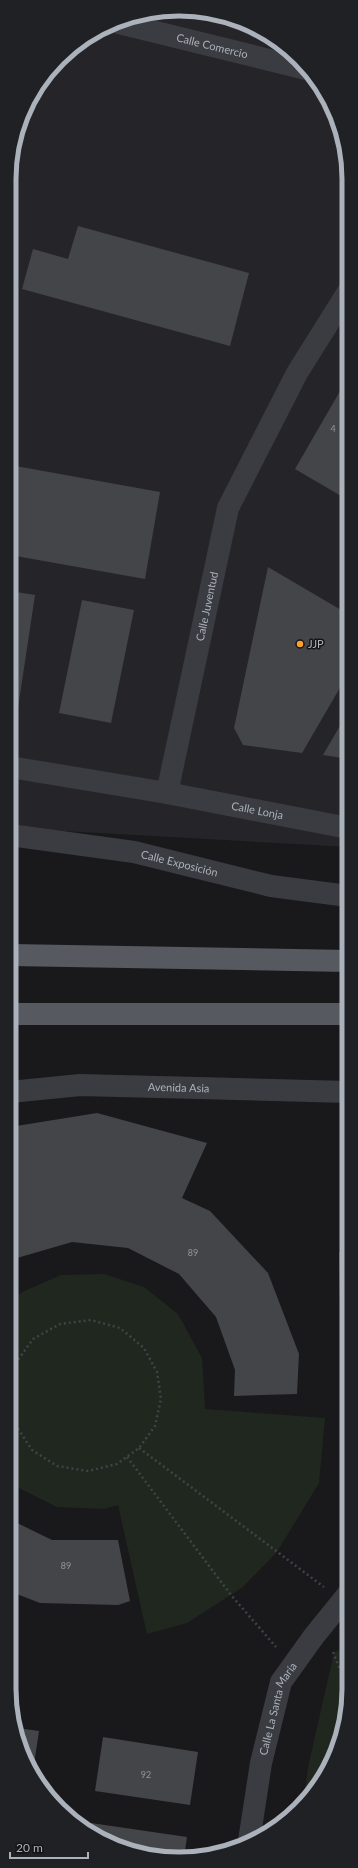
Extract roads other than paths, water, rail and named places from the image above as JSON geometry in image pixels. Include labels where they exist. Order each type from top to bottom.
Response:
[{"type":"main road","points":[[16,955],[342,961]]},
{"type":"main road","points":[[16,1014],[342,1014]]},
{"type":"street","name":"Calle Comercio","points":[[127,25],[297,67]]},
{"type":"street","name":"Calle Juventud","points":[[167,793],[228,508],[297,373],[342,300]]},
{"type":"street","points":[[16,768],[167,793]]},
{"type":"street","name":"Calle Lonja","points":[[167,793],[342,827]]},
{"type":"street","name":"Calle Exposición","points":[[16,836],[134,852],[271,886],[342,895]]},
{"type":"street","name":"Avenida Asia","points":[[16,1091],[80,1085],[342,1092]]},
{"type":"street","name":"Calle La Santa María","points":[[250,1836],[261,1763],[281,1682],[314,1636],[342,1601]]},
{"type":"place","name":"JJP","points":[[300,644]]}]
